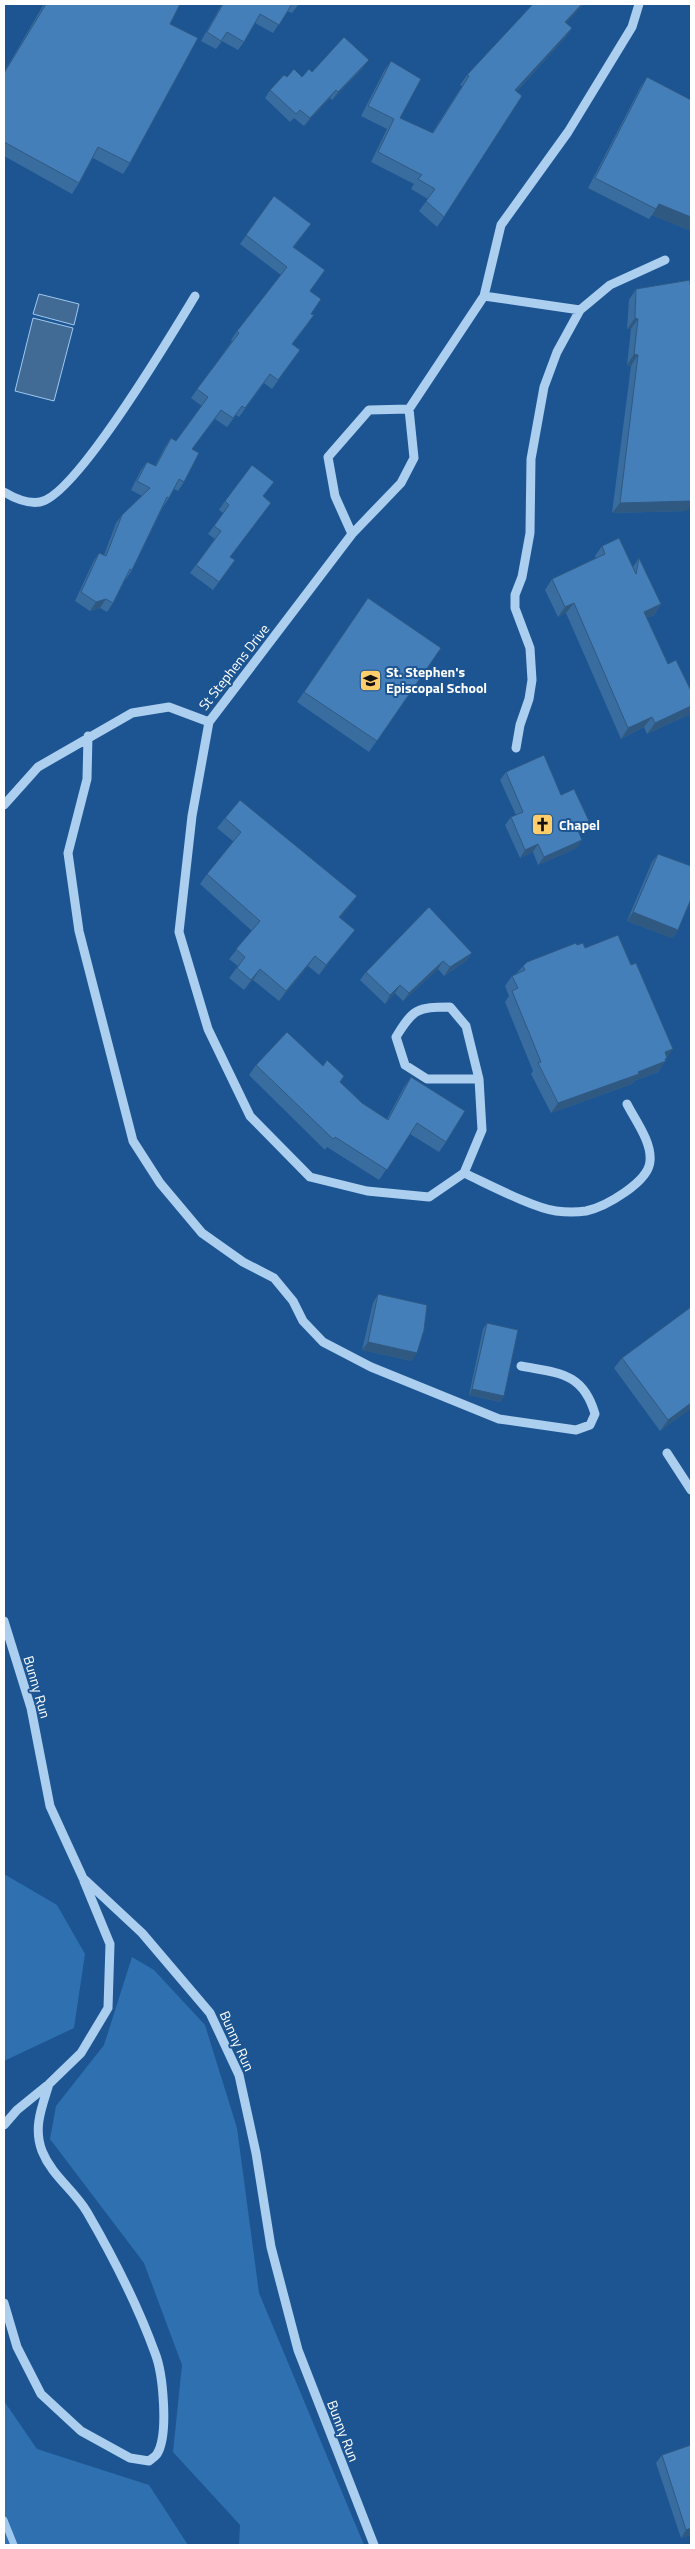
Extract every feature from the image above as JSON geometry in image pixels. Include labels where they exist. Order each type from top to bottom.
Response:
[{"type":"street","points":[[352,534],[335,496],[328,457],[369,410],[409,409],[484,296],[501,225],[568,132],[632,26],[639,4]]},
{"type":"street","points":[[516,748],[532,680],[530,648],[515,608],[515,595],[522,577],[530,532],[531,459],[544,388],[557,352],[580,310],[610,285],[665,260]]},
{"type":"street","points":[[4,492],[18,500],[41,502],[64,486],[147,377],[195,296]]},
{"type":"street","points":[[484,296],[580,310]]},
{"type":"street","name":"St Stephens Drive","points":[[4,805],[38,767],[88,736],[132,714],[169,707],[208,722],[352,534],[401,483],[414,458],[409,409]]},
{"type":"street","points":[[208,722],[192,816],[180,932],[208,1029],[250,1116],[310,1177],[368,1191],[429,1197],[464,1173],[482,1130],[480,1079],[466,1026],[450,1007],[428,1007],[410,1015],[396,1037],[405,1065],[426,1080],[480,1079]]},
{"type":"street","points":[[88,736],[87,779],[68,852],[79,931],[133,1141],[160,1183],[202,1233],[243,1262],[274,1278],[293,1301],[303,1321],[323,1342],[371,1367],[499,1419],[576,1430],[590,1425],[595,1414],[591,1400],[577,1380],[567,1374],[521,1366]]},
{"type":"street","points":[[464,1173],[554,1211],[586,1211],[609,1202],[639,1181],[647,1171],[650,1161],[648,1146],[627,1104]]},
{"type":"street","points":[[667,1453],[691,1490]]},
{"type":"street","name":"Bunny Run","points":[[4,1620],[31,1708],[50,1806],[83,1878],[142,1933],[210,2013],[239,2075],[256,2153],[272,2247],[298,2350],[374,2545]]},
{"type":"street","points":[[4,2125],[16,2110],[49,2084],[81,2053],[108,2008],[110,1944],[83,1878]]},
{"type":"street","points":[[4,2303],[17,2347],[41,2394],[81,2431],[130,2458],[149,2461],[157,2454],[162,2438],[165,2411],[156,2354],[118,2270],[86,2210],[53,2172],[42,2150],[37,2123],[49,2084]]},
{"type":"shaded area","points":[[39,294],[79,304],[74,325],[33,314]]},
{"type":"shaded area","points":[[33,318],[73,328],[54,401],[15,391]]},
{"type":"shaded area","points":[[4,1874],[57,1905],[85,1954],[74,2028],[4,2061]]},
{"type":"shaded area","points":[[132,1957],[154,1970],[205,2025],[237,2128],[259,2293],[364,2545],[239,2545],[240,2525],[173,2452],[182,2365],[144,2263],[50,2139],[56,2106],[104,2045]]},
{"type":"shaded area","points":[[4,2401],[37,2449],[149,2485],[188,2545],[4,2545]]},
{"type":"building","points":[[46,4],[180,4],[170,24],[198,38],[130,163],[98,147],[79,183],[4,142],[4,73]]},
{"type":"building","points":[[223,4],[292,4],[279,25],[260,14],[244,42],[227,32],[221,41],[207,32]]},
{"type":"building","points":[[533,4],[582,4],[565,22],[572,28],[515,90],[522,96],[444,217],[426,201],[435,189],[418,179],[422,175],[378,152],[394,119],[368,106],[391,61],[421,79],[400,118],[433,133],[469,76],[467,75]]},
{"type":"building","points":[[344,37],[369,60],[338,92],[336,90],[310,118],[300,110],[296,114],[270,90],[284,75],[287,77],[294,69],[302,77],[309,69],[312,72]]},
{"type":"building","points":[[647,77],[691,100],[691,217],[659,204],[656,209],[595,178]]},
{"type":"building","points":[[274,196],[311,224],[293,247],[325,270],[310,291],[321,299],[311,314],[314,315],[292,344],[300,350],[278,380],[270,374],[245,408],[242,406],[233,418],[221,410],[192,449],[199,453],[184,482],[179,479],[169,498],[167,497],[132,570],[130,569],[113,603],[106,599],[96,602],[81,592],[99,553],[106,556],[122,515],[150,488],[137,481],[147,462],[156,466],[171,438],[176,441],[208,397],[197,389],[239,333],[237,331],[287,267],[246,235]]},
{"type":"building","points":[[690,280],[691,501],[620,503],[638,355],[634,354],[638,319],[635,318],[636,289]]},
{"type":"building","points":[[252,465],[274,482],[263,496],[271,503],[230,557],[235,560],[219,582],[196,565],[221,531],[214,526],[229,505],[225,501]]},
{"type":"building","points":[[619,538],[636,574],[639,558],[661,604],[644,612],[668,664],[676,660],[691,691],[691,706],[655,723],[652,717],[628,728],[574,603],[565,607],[552,579],[605,554],[602,546]]},
{"type":"building","points":[[368,598],[441,648],[377,741],[304,692]]},
{"type":"building","points":[[544,755],[561,795],[574,789],[589,821],[576,826],[582,840],[544,857],[538,844],[525,850],[511,817],[523,812],[506,772]]},
{"type":"building","points":[[240,800],[357,896],[339,917],[355,930],[326,965],[315,956],[286,991],[260,969],[251,980],[237,968],[245,957],[236,949],[260,921],[207,874],[241,832],[225,818]]},
{"type":"building","points":[[658,854],[691,866],[691,899],[678,930],[633,912]]},
{"type":"building","points":[[429,907],[472,953],[450,967],[443,961],[409,993],[400,985],[390,995],[366,972]]},
{"type":"building","points":[[618,935],[631,965],[636,963],[673,1049],[665,1052],[666,1061],[638,1072],[639,1074],[558,1103],[538,1063],[541,1062],[512,991],[518,988],[512,976],[525,970],[523,966],[527,962],[576,943],[577,945],[583,943],[585,948]]},
{"type":"building","points":[[287,1032],[323,1066],[327,1060],[344,1076],[340,1082],[362,1103],[388,1120],[411,1077],[465,1111],[446,1142],[417,1123],[387,1170],[335,1137],[333,1139],[256,1065]]},
{"type":"building","points":[[378,1294],[427,1305],[424,1330],[417,1353],[368,1342]]},
{"type":"building","points":[[691,1307],[691,1403],[668,1420],[622,1358]]},
{"type":"building","points":[[487,1323],[518,1330],[504,1396],[472,1389]]},
{"type":"building","points":[[691,2445],[691,2528],[686,2530],[662,2455]]},
{"type":"waterway","points":[[4,2520],[14,2545]]},
{"type":"place","name":"St. Stephen's Episcopal School","points":[[370,680]]},
{"type":"place","name":"Chapel","points":[[543,825]]}]
